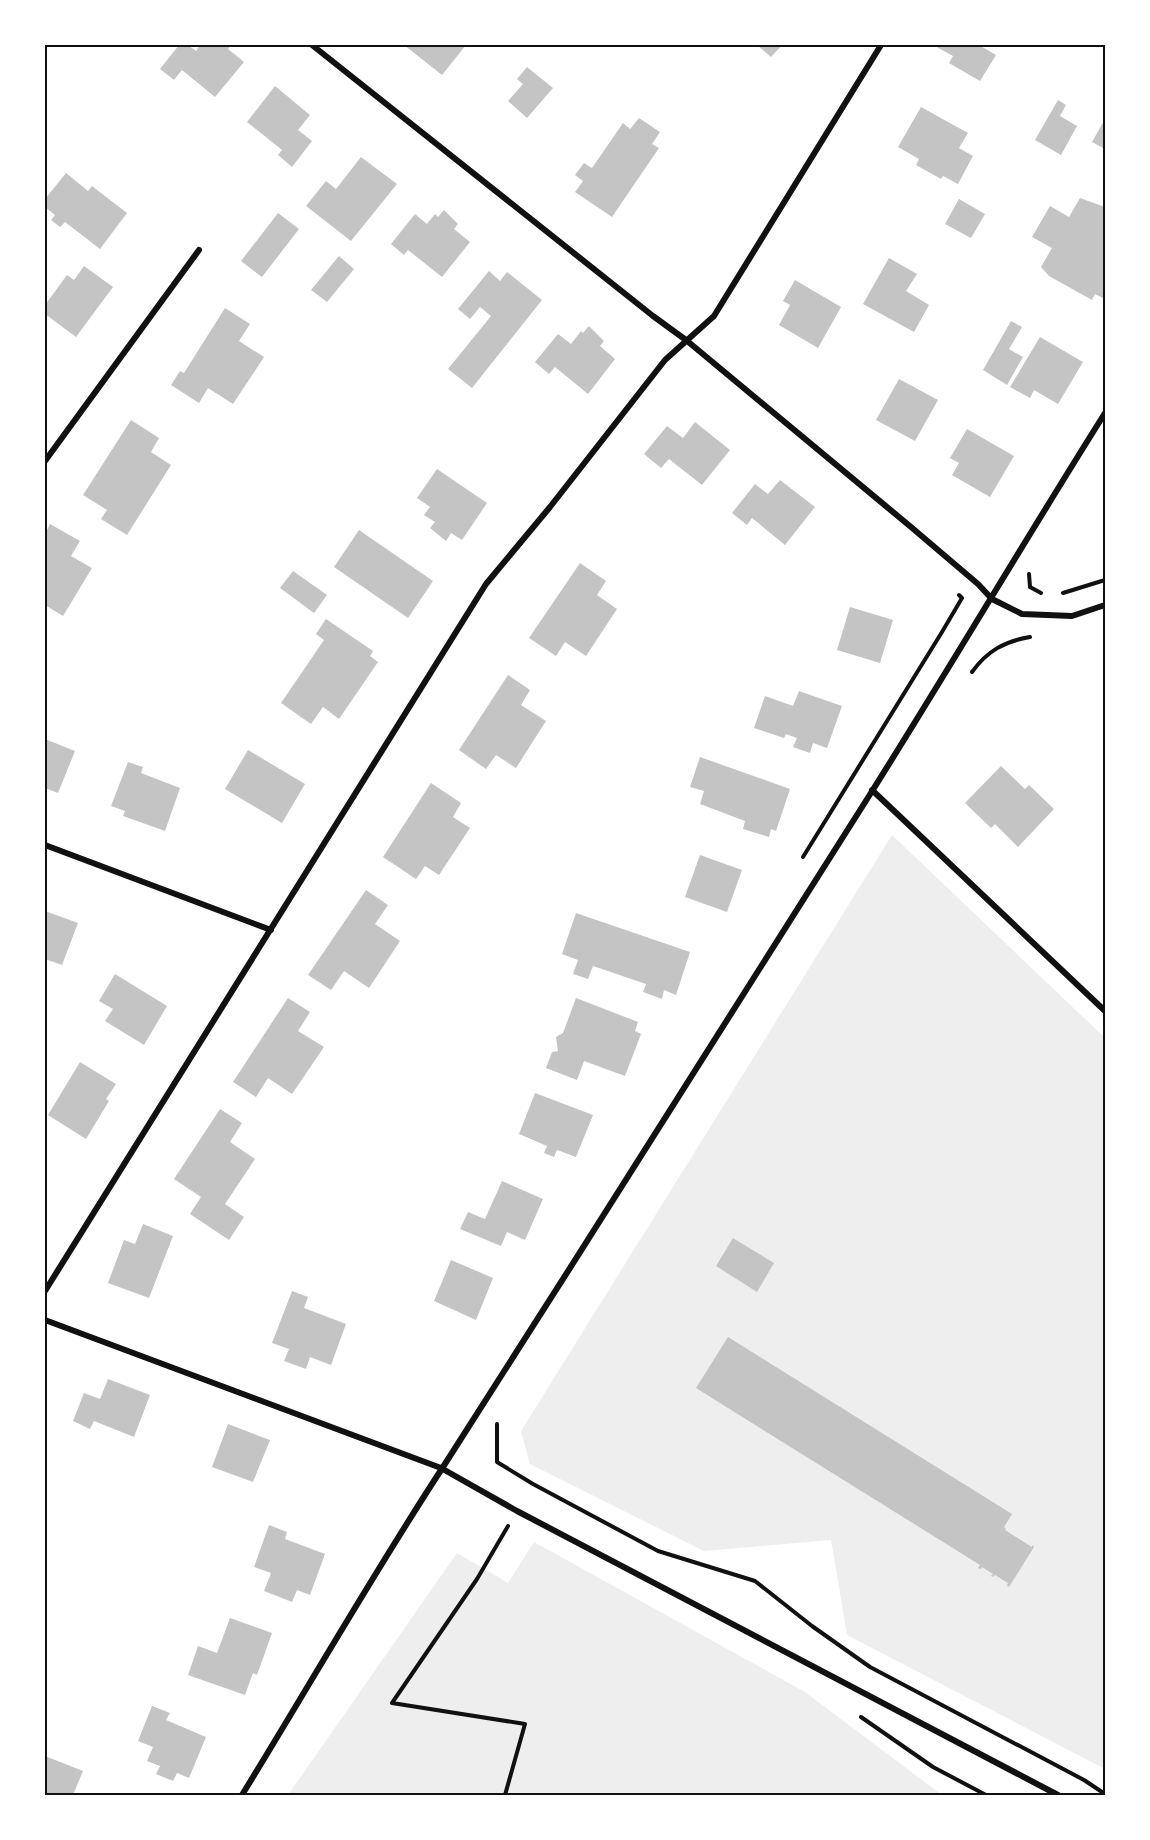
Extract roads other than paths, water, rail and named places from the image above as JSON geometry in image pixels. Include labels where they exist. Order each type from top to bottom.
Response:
[{"type":"street","points":[[312,45],[686,340],[920,534],[992,599],[1022,614],[1072,616],[1105,605]]},
{"type":"street","points":[[45,1291],[486,584],[550,507],[665,360],[714,316],[881,45]]},
{"type":"street","points":[[45,461],[199,250]]},
{"type":"street","points":[[242,1795],[441,1468],[872,790],[1105,413]]},
{"type":"street","points":[[872,790],[1105,1011]]},
{"type":"street","points":[[45,845],[271,930]]},
{"type":"street","points":[[45,1320],[441,1468],[517,1511],[1058,1795]]}]
